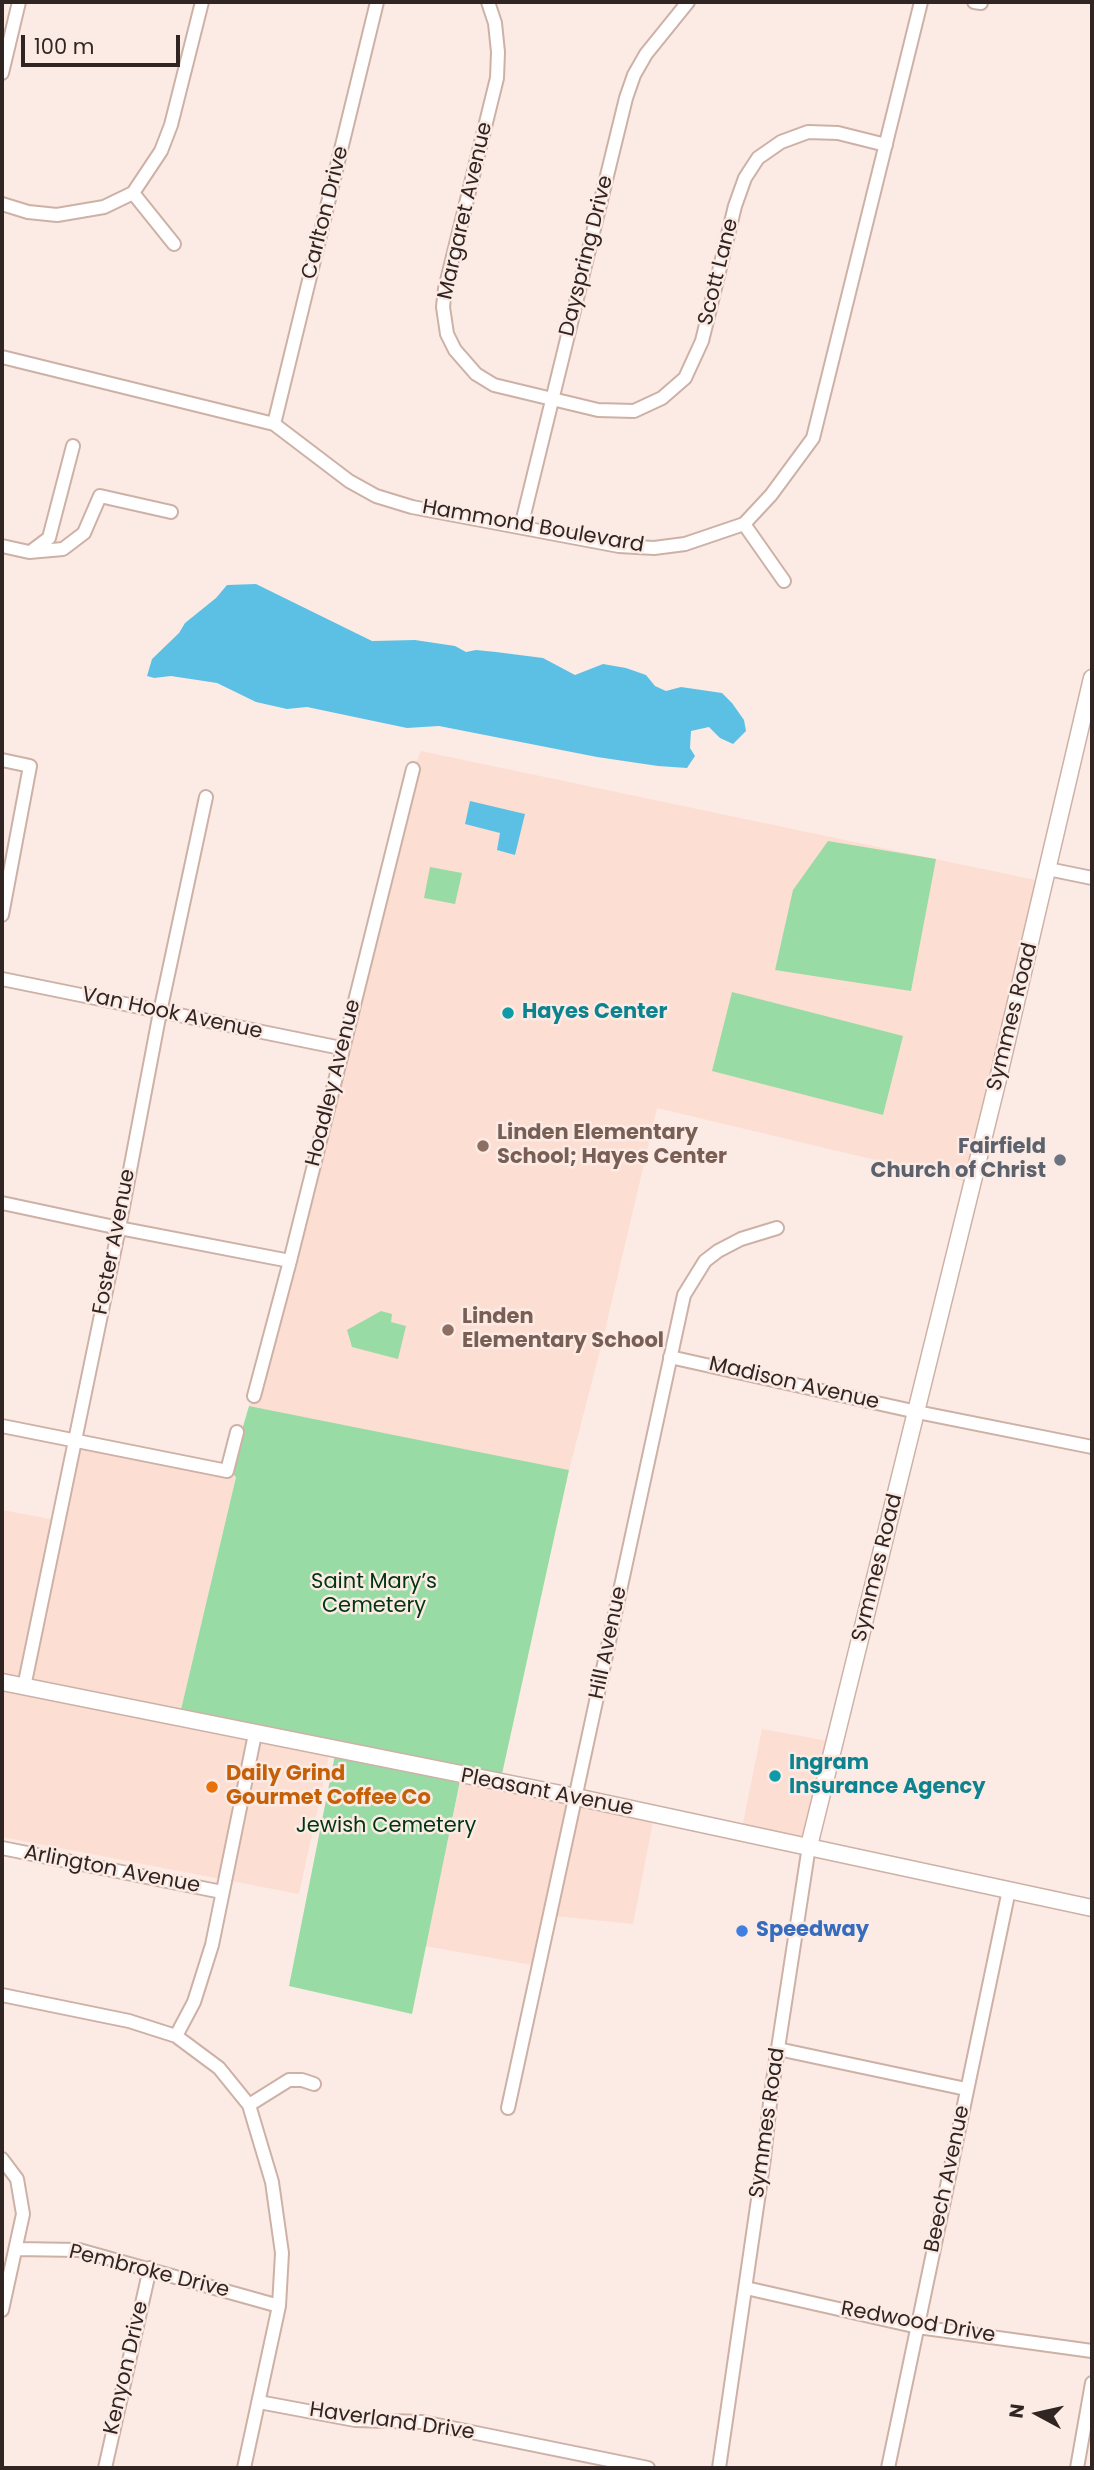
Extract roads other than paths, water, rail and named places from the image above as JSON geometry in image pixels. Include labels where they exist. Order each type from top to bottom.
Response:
[{"type":"main road","name":"Symmes Road","points":[[809,1846],[917,1412],[1092,678]]},
{"type":"main road","name":"Pleasant Avenue","points":[[2,1682],[576,1797],[1092,1908]]},
{"type":"street","points":[[2,73],[19,2]]},
{"type":"street","points":[[2,204],[28,212],[57,215],[104,207],[133,193],[162,151],[202,2]]},
{"type":"street","name":"Carlton Drive","points":[[274,424],[377,2]]},
{"type":"street","name":"Margaret Avenue","points":[[488,2],[495,23],[497,78],[445,289],[443,307],[447,334],[465,363],[485,380],[494,385],[551,398]]},
{"type":"street","name":"Dayspring Drive","points":[[521,527],[630,86],[646,54],[688,2]]},
{"type":"street","name":"Hammond Boulevard","points":[[2,357],[274,424],[349,481],[376,496],[412,507],[619,546],[654,548],[685,544],[744,524],[771,495],[813,438],[921,2]]},
{"type":"street","name":"Scott Lane","points":[[551,398],[598,411],[634,411],[662,398],[685,378],[702,341],[735,206],[745,178],[758,158],[781,142],[808,132],[838,133],[886,145]]},
{"type":"street","points":[[133,193],[174,244]]},
{"type":"street","points":[[29,552],[49,538],[73,446]]},
{"type":"street","points":[[2,546],[29,552],[63,549],[84,533],[100,496],[171,512]]},
{"type":"street","points":[[744,524],[784,581]]},
{"type":"street","points":[[2,760],[30,766],[2,915]]},
{"type":"street","name":"Hoadley Avenue","points":[[254,1396],[413,769]]},
{"type":"street","name":"Foster Avenue","points":[[24,1687],[206,797]]},
{"type":"street","points":[[1048,869],[1092,878]]},
{"type":"street","name":"Van Hook Avenue","points":[[2,979],[341,1048]]},
{"type":"street","points":[[2,1203],[290,1261]]},
{"type":"street","name":"Hill Avenue","points":[[508,2108],[684,1295],[705,1261],[741,1239],[777,1228]]},
{"type":"street","name":"Madison Avenue","points":[[670,1357],[917,1412],[1092,1447]]},
{"type":"street","points":[[2,1426],[227,1471],[237,1432]]},
{"type":"street","points":[[176,2036],[194,2002],[212,1945],[255,1734]]},
{"type":"street","name":"Symmes Road","points":[[719,2468],[809,1846]]},
{"type":"street","name":"Arlington Avenue","points":[[2,1847],[222,1892]]},
{"type":"street","name":"Beech Avenue","points":[[888,2468],[1009,1890]]},
{"type":"street","points":[[2,1995],[129,2021],[176,2036],[219,2068],[250,2105],[272,2182],[282,2253],[279,2306],[244,2468]]},
{"type":"street","points":[[778,2049],[967,2089]]},
{"type":"street","points":[[250,2105],[289,2080],[314,2084]]},
{"type":"street","points":[[2,2159],[17,2179],[23,2214],[2,2310]]},
{"type":"street","name":"Pembroke Drive","points":[[16,2249],[79,2250],[279,2306]]},
{"type":"street","name":"Kenyon Drive","points":[[105,2468],[150,2268]]},
{"type":"street","name":"Redwood Drive","points":[[746,2288],[918,2327],[1092,2351]]},
{"type":"street","points":[[1077,2468],[1092,2383]]},
{"type":"street","name":"Haverland Drive","points":[[259,2402],[355,2420],[422,2422],[648,2468]]},
{"type":"water","points":[[256,584],[372,641],[415,640],[455,646],[466,652],[476,650],[543,658],[575,675],[603,664],[646,675],[655,686],[666,691],[681,687],[722,693],[744,720],[746,731],[733,744],[720,738],[709,727],[691,731],[690,748],[695,756],[687,768],[658,766],[597,757],[439,726],[407,728],[307,707],[287,709],[256,702],[217,683],[171,676],[147,676],[152,659],[179,633],[185,623],[216,598],[227,585]]},
{"type":"water","points":[[470,801],[525,814],[515,855],[497,850],[500,833],[465,824]]},
{"type":"place","name":"Hayes Center","points":[[508,1013]]},
{"type":"place","name":"Linden Elementary School; Hayes Center","points":[[483,1146]]},
{"type":"place","name":"Fairfield Church of Christ","points":[[1060,1160]]},
{"type":"place","name":"Linden Elementary School","points":[[448,1330]]},
{"type":"place","name":"Ingram Insurance Agency","points":[[775,1776]]},
{"type":"place","name":"Daily Grind Gourmet Coffee Co","points":[[212,1787]]},
{"type":"place","name":"Speedway","points":[[742,1931]]},
{"type":"park label","name":"Saint Mary’s Cemetery","points":[[374,1595]]},
{"type":"park label","name":"Jewish Cemetery","points":[[386,1827]]}]
